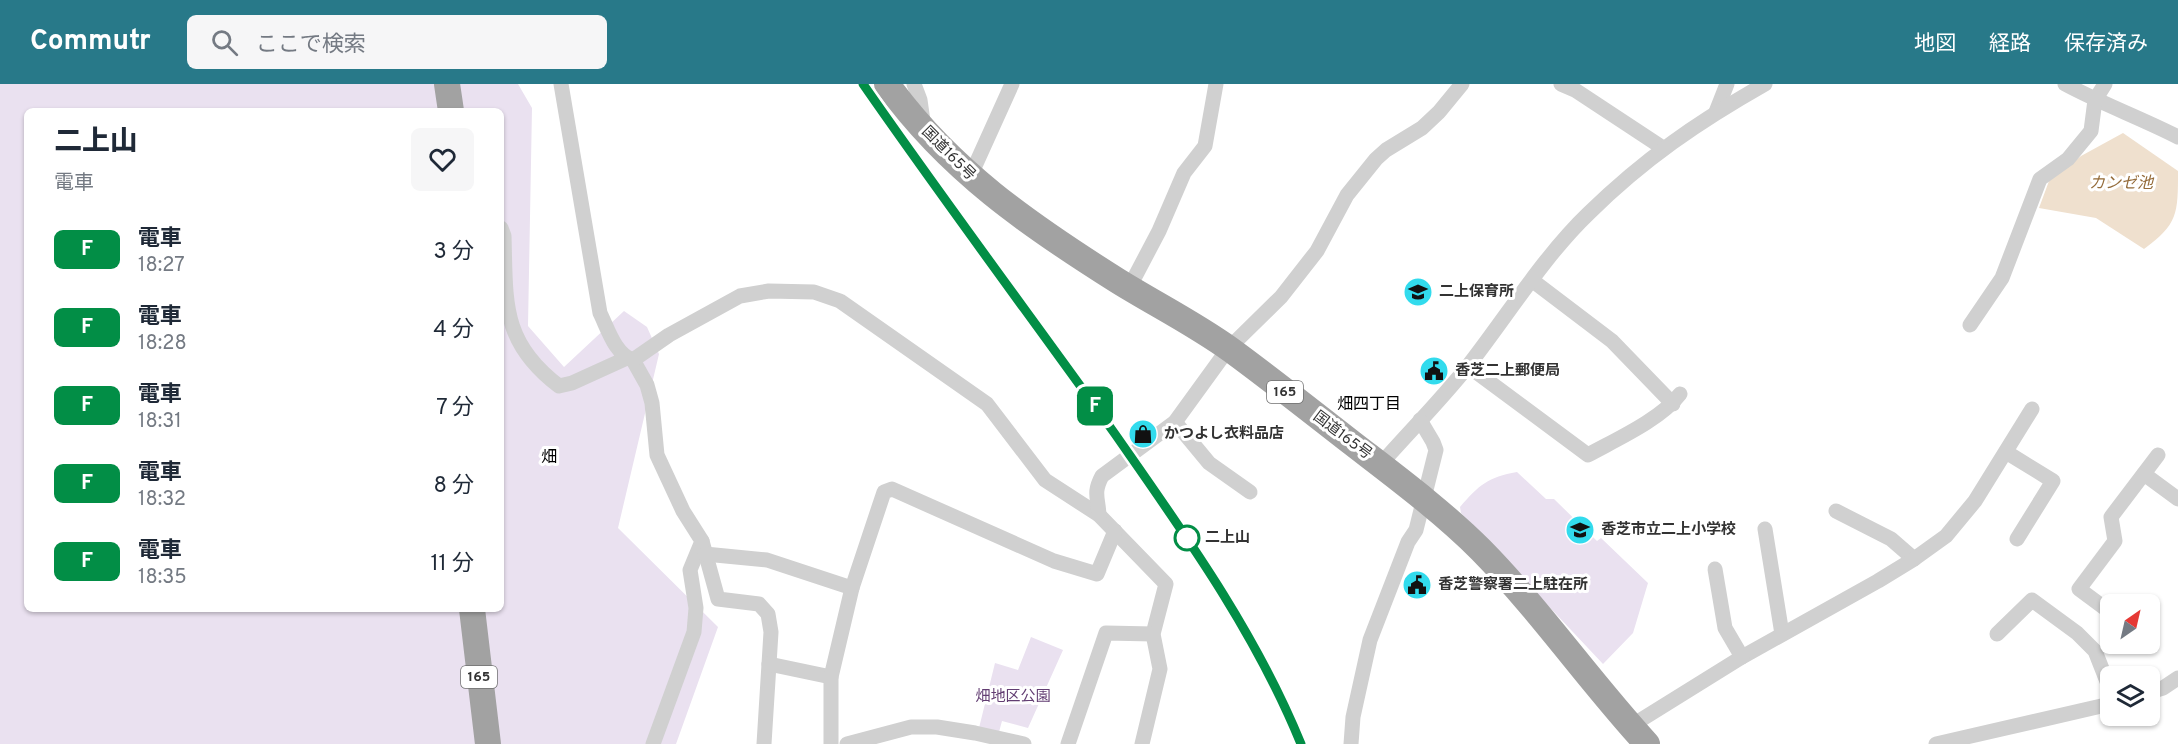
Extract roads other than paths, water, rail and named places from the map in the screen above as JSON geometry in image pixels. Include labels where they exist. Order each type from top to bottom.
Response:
[{"type":"highway","points":[[447,84],[451,108]]},
{"type":"highway","name":"国道165号","points":[[887,84],[907,112],[925,131],[970,177],[1008,208],[1129,288],[1228,348],[1424,500],[1479,548],[1517,588],[1639,735]]},
{"type":"highway","name":"165","points":[[472,612],[488,744]]},
{"type":"street","points":[[561,84],[600,313],[614,342],[630,359],[647,385],[652,403],[657,455],[703,547],[718,599],[759,604],[768,614],[771,632],[764,744]]},
{"type":"street","points":[[914,84],[920,100],[925,131]]},
{"type":"street","points":[[970,177],[1012,84]]},
{"type":"street","points":[[1129,288],[1160,231],[1184,173],[1206,147],[1216,84]]},
{"type":"street","points":[[1099,515],[1096,497],[1102,476],[1175,422],[1228,348],[1281,297],[1317,251],[1347,195],[1376,159],[1386,150],[1422,128],[1439,112],[1462,84]]},
{"type":"street","points":[[1561,84],[1575,90],[1663,148]]},
{"type":"street","points":[[1716,112],[1726,84]]},
{"type":"street","points":[[1380,465],[1468,366],[1587,214],[1663,148],[1716,112],[1765,84]]},
{"type":"street","points":[[2065,84],[2178,137]]},
{"type":"street","points":[[1970,325],[2002,278],[2040,179],[2068,159],[2091,130],[2095,100],[2105,84]]},
{"type":"street","points":[[504,236],[506,302],[515,336],[539,371],[559,386],[572,383],[630,359],[740,296],[769,291],[814,292],[840,301],[987,404],[1045,480],[1099,515],[1166,584],[1153,634],[1160,669],[1142,744]]},
{"type":"street","points":[[1468,366],[1588,455],[1635,428],[1677,399],[1612,341],[1533,281]]},
{"type":"street","points":[[1639,735],[1742,657],[1914,559],[1946,536],[1975,501],[2032,410]]},
{"type":"street","points":[[1351,744],[1353,717],[1370,640],[1408,543],[1416,530],[1436,450],[1420,420]]},
{"type":"street","points":[[1175,422],[1209,464],[1250,492]]},
{"type":"street","points":[[2006,452],[2053,482],[2017,539]]},
{"type":"street","points":[[2100,605],[2079,589],[2115,541],[2111,517],[2158,455]]},
{"type":"street","points":[[2144,474],[2178,499]]},
{"type":"street","points":[[831,744],[831,677],[852,588],[884,492],[892,489],[1054,561],[1097,574],[1115,531]]},
{"type":"street","points":[[1836,511],[1891,538],[1914,559]]},
{"type":"street","points":[[1765,529],[1782,634]]},
{"type":"street","points":[[703,547],[766,560],[852,588]]},
{"type":"street","points":[[653,744],[694,632],[696,609],[690,570],[703,547]]},
{"type":"street","points":[[1715,569],[1725,628],[1742,657]]},
{"type":"street","points":[[1997,634],[2032,600],[2077,633],[2095,651],[2101,666]]},
{"type":"street","points":[[1068,744],[1106,633],[1153,634]]},
{"type":"street","points":[[769,664],[831,677]]},
{"type":"street","points":[[2160,689],[2178,678]]},
{"type":"street","points":[[1936,744],[1985,739],[2100,708]]},
{"type":"street","points":[[852,743],[911,727],[937,728],[963,738],[1024,744]]},
{"type":"water","name":"カンゼ池","points":[[2123,133],[2178,171],[2174,217],[2164,232],[2144,249],[2096,218],[2039,208],[2049,181],[2081,156]]},
{"type":"railway","points":[[863,84],[1194,548],[1263,663],[1301,744]]},
{"type":"train","name":"F","points":[[863,84],[1053,347],[1224,594],[1261,655],[1301,744]]},
{"type":"place","name":"二上保育所","points":[[1418,292]]},
{"type":"place","name":"香芝二上郵便局","points":[[1434,371]]},
{"type":"place","name":"かつよし衣料品店","points":[[1143,434]]},
{"type":"place","name":"香芝市立二上小学校","points":[[1580,530]]},
{"type":"place","name":"二上山","points":[[1187,538]]},
{"type":"place","name":"香芝警察署二上駐在所","points":[[1417,585]]},
{"type":"district","name":"畑四丁目","points":[[1369,405]]},
{"type":"district","name":"畑","points":[[549,458]]},
{"type":"park label","name":"畑地区公園","points":[[1013,697]]}]
